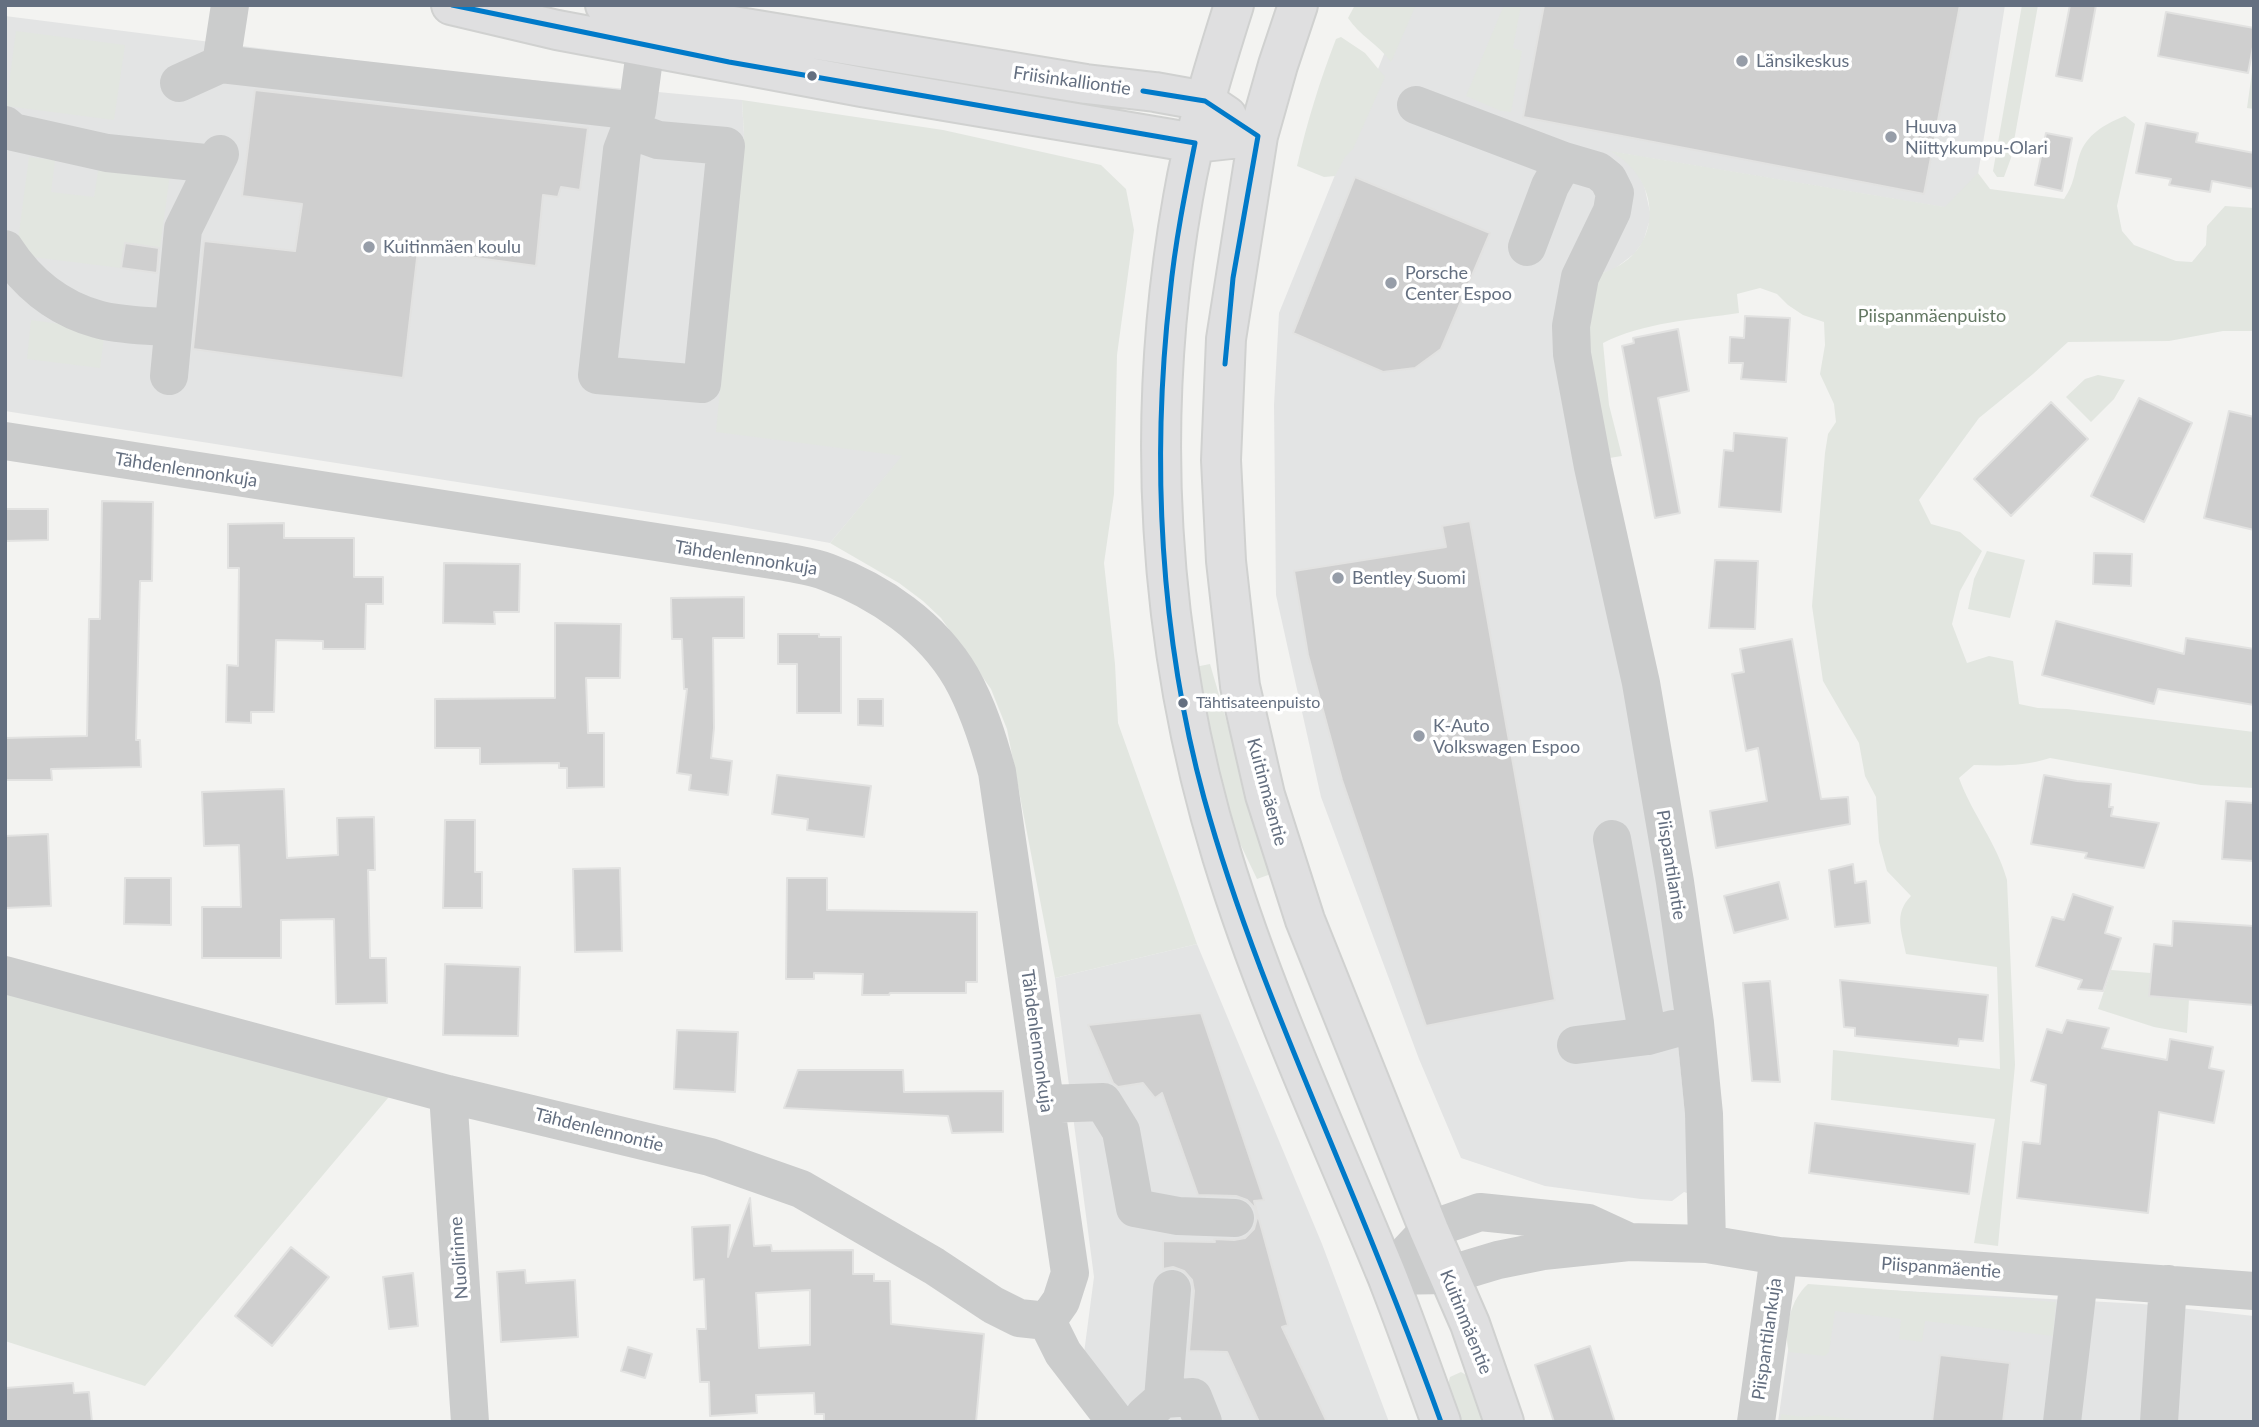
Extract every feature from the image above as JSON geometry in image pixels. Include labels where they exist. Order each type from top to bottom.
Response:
[{"type":"main road","name":"Friisinkalliontie","points":[[451,5],[557,30],[649,21],[1205,101],[1258,136]]},
{"type":"main road","name":"Friisinkalliontie","points":[[605,5],[862,87],[1195,143],[1258,136]]},
{"type":"main road","points":[[1234,5],[1205,101],[1177,237],[1163,370],[1160,488],[1169,616],[1193,754],[1222,857],[1263,978],[1386,1276],[1441,1422]]},
{"type":"main road","name":"Kuitinmäentie","points":[[1298,5],[1258,136],[1226,339],[1220,460],[1226,561],[1240,686],[1265,795],[1305,920],[1429,1230],[1470,1324],[1504,1422]]},
{"type":"street","points":[[221,64],[230,5]]},
{"type":"street","points":[[179,83],[221,64],[630,130],[658,140],[726,146],[702,384],[597,375],[630,130],[649,21]]},
{"type":"street","points":[[1416,105],[1564,162],[1550,186],[1527,247]]},
{"type":"street","points":[[5,125],[13,132],[107,153],[218,159],[183,229],[169,376]]},
{"type":"street","name":"Piispantilantie","points":[[1564,162],[1598,171],[1608,179],[1615,193],[1612,211],[1580,277],[1571,326],[1572,354],[1598,490],[1641,683],[1675,882],[1695,1023],[1704,1114],[1707,1244]]},
{"type":"street","points":[[5,249],[19,271],[60,305],[99,320],[173,328]]},
{"type":"street","name":"Tähdenlennonkuja","points":[[5,441],[785,562],[825,571],[867,589],[902,613],[933,640],[960,675],[981,719],[997,772],[1070,1273],[1062,1301],[1047,1321]]},
{"type":"street","points":[[1612,839],[1648,1036]]},
{"type":"street","name":"Tähdenlennontie","points":[[5,975],[448,1094],[710,1157],[801,1189],[934,1266],[993,1305],[1020,1318],[1047,1321]]},
{"type":"street","points":[[1576,1045],[1648,1036],[1695,1023]]},
{"type":"street","name":"Nuolirinne","points":[[448,1094],[470,1422]]},
{"type":"street","points":[[1046,1104],[1103,1102],[1121,1131],[1135,1208],[1178,1216],[1235,1218]]},
{"type":"street","name":"Piispanmäentie","points":[[1386,1276],[1429,1230],[1480,1212],[1588,1223],[1629,1242]]},
{"type":"street","name":"Piispanmäentie","points":[[1386,1276],[1448,1275],[1498,1260],[1543,1251],[1629,1242],[1707,1244],[1779,1256],[2254,1291]]},
{"type":"street","name":"Piispantilankuja","points":[[1756,1422],[1779,1256]]},
{"type":"street","points":[[2062,1422],[2079,1278]]},
{"type":"street","points":[[2159,1422],[2168,1284]]},
{"type":"street","points":[[1172,1289],[1150,1410],[1193,1397],[1203,1422]]},
{"type":"street","points":[[1047,1321],[1063,1353],[1116,1422]]},
{"type":"shaded area","points":[[1404,5],[2005,5],[1972,212],[1613,152],[1624,158],[1637,173],[1644,185],[1651,216],[1643,242],[1634,254],[1613,270],[1599,274],[1609,604],[1668,942],[1693,1195],[1684,1192],[1672,1201],[1545,1186],[1461,1158],[1419,1059],[1321,797],[1276,595],[1274,405],[1279,313]]},
{"type":"shaded area","name":"Kuitinmäen koulu","points":[[5,16],[448,72],[742,100],[744,135],[727,307],[903,456],[830,543],[725,524],[5,411]]},
{"type":"shaded area","points":[[1197,944],[1322,1244],[1389,1422],[1137,1422],[1084,1353],[1094,1277],[1055,978]]},
{"type":"shaded area","points":[[1811,1286],[2142,1304],[2254,1316],[2254,1422],[1778,1422],[1795,1301]]},
{"type":"green space","points":[[1355,5],[1416,5],[1391,62],[1348,18]]},
{"type":"green space","points":[[1504,5],[1521,5],[1513,48],[1522,51],[1511,112],[1501,111],[1466,96]]},
{"type":"green space","points":[[2022,5],[2038,5],[2011,158],[2004,177],[1997,177],[1993,171]]},
{"type":"green space","points":[[16,31],[125,45],[114,120],[6,106]]},
{"type":"green space","points":[[1341,37],[1365,53],[1385,77],[1353,149],[1345,157],[1335,176],[1324,177],[1297,166],[1325,70],[1336,39]]},
{"type":"green space","points":[[2254,58],[2254,109],[2247,108]]},
{"type":"green space","points":[[742,100],[943,130],[1101,165],[1126,189],[1134,230],[1117,355],[1114,494],[1104,563],[1115,664],[1118,723],[1197,944],[1055,978],[1007,729],[991,689],[941,618],[923,601],[899,583],[830,543],[902,456],[716,432],[744,135]]},
{"type":"green space","name":"Piispanmäenpuisto","points":[[2125,116],[2135,124],[2117,206],[2122,231],[2134,245],[2176,261],[2192,262],[2206,245],[2207,226],[2225,206],[2254,208],[2254,331],[2223,331],[2169,341],[2068,342],[1979,418],[1919,500],[1931,524],[1960,532],[1982,551],[1960,591],[1952,624],[1967,663],[1989,656],[2013,661],[2019,704],[2254,732],[2254,788],[2201,785],[2050,758],[2013,765],[1974,765],[1959,778],[2003,866],[2007,880],[2015,1065],[1998,1246],[1974,1243],[1995,1119],[1831,1100],[1833,1050],[2000,1069],[1997,967],[1906,954],[1900,916],[1911,896],[1887,871],[1879,842],[1876,797],[1865,776],[1859,743],[1823,681],[1812,606],[1825,453],[1828,434],[1836,422],[1834,404],[1820,374],[1825,345],[1824,322],[1803,315],[1777,294],[1760,288],[1737,294],[1739,313],[1652,326],[1603,343],[1609,405],[1622,456],[1603,459],[1585,352],[1599,274],[1620,265],[1636,252],[1645,236],[1650,217],[1648,199],[1641,180],[1628,164],[1610,151],[1945,207],[1978,173],[1990,189],[2064,199],[2071,187],[2085,144],[2100,129]]},
{"type":"green space","points":[[29,157],[55,160],[51,192],[94,197],[99,165],[170,174],[160,248],[125,244],[121,268],[16,255]]},
{"type":"green space","points":[[31,320],[105,330],[100,368],[27,359]]},
{"type":"green space","points":[[2098,375],[2125,380],[2114,399],[2091,422],[2066,397],[2085,379]]},
{"type":"green space","points":[[1987,551],[2025,560],[2010,618],[1968,609],[1974,579]]},
{"type":"green space","points":[[1210,664],[1271,874],[1257,879],[1235,833],[1225,800],[1195,667]]},
{"type":"green space","points":[[2111,970],[2151,973],[2189,999],[2187,1033],[2154,1027],[2098,1009]]},
{"type":"green space","points":[[5,988],[393,1092],[145,1386],[5,1341]]},
{"type":"green space","points":[[1808,1284],[2056,1302],[2053,1336],[1925,1321],[1922,1342],[1899,1339],[1901,1319],[1835,1311],[1829,1352],[1825,1356],[1789,1352],[1787,1334],[1790,1315],[1797,1298]]},
{"type":"green space","points":[[1461,1372],[1468,1376],[1485,1422],[1462,1422],[1448,1384],[1450,1377]]},
{"type":"green space","points":[[1781,1414],[1805,1417],[1818,1415],[1876,1422],[1780,1422]]},
{"type":"building","name":"Länsikeskus","points":[[1544,5],[1960,5],[1924,194],[1523,117]]},
{"type":"building","points":[[2070,5],[2096,5],[2082,81],[2056,76]]},
{"type":"building","points":[[2166,12],[2254,28],[2248,73],[2158,56]]},
{"type":"building","points":[[255,90],[588,128],[580,190],[561,187],[558,197],[543,195],[536,266],[418,250],[403,378],[193,349],[204,241],[295,251],[302,204],[242,196]]},
{"type":"building","points":[[2146,123],[2198,133],[2196,142],[2254,153],[2254,189],[2212,181],[2210,192],[2169,185],[2171,179],[2136,173]]},
{"type":"building","points":[[2046,133],[2072,138],[2062,191],[2035,185]]},
{"type":"building","name":"Porsche Center Espoo","points":[[1355,177],[1490,233],[1441,349],[1415,368],[1383,372],[1293,333]]},
{"type":"building","points":[[125,243],[159,248],[157,273],[121,268]]},
{"type":"building","points":[[1745,316],[1790,318],[1786,382],[1741,379],[1743,363],[1729,363],[1730,337],[1744,338]]},
{"type":"building","points":[[1678,329],[1689,391],[1658,398],[1680,513],[1655,518],[1622,346],[1634,343],[1633,338]]},
{"type":"building","points":[[2139,398],[2192,423],[2144,522],[2091,496]]},
{"type":"building","points":[[2051,402],[2088,439],[2011,516],[1974,479]]},
{"type":"building","points":[[2229,411],[2254,417],[2254,530],[2204,518]]},
{"type":"building","points":[[1734,433],[1787,438],[1781,512],[1719,507],[1724,450],[1733,451]]},
{"type":"building","points":[[102,501],[153,502],[152,581],[140,581],[136,740],[140,740],[141,767],[51,769],[52,780],[5,780],[5,738],[87,736],[89,619],[100,619]]},
{"type":"building","points":[[5,509],[48,509],[48,540],[5,541]]},
{"type":"building","name":"K-Auto Volkswagen Espoo","points":[[1470,521],[1555,1000],[1426,1026],[1342,780],[1308,655],[1294,571],[1446,547],[1442,526]]},
{"type":"building","points":[[284,523],[284,538],[354,538],[354,577],[383,577],[383,604],[366,604],[365,649],[323,649],[323,641],[276,640],[274,712],[251,712],[251,723],[226,722],[227,665],[238,666],[239,568],[228,568],[228,524]]},
{"type":"building","points":[[2094,553],[2132,554],[2131,586],[2093,584]]},
{"type":"building","points":[[1715,560],[1758,561],[1755,629],[1709,628]]},
{"type":"building","points":[[444,563],[520,564],[519,612],[494,612],[495,624],[443,623]]},
{"type":"building","points":[[744,597],[744,638],[713,638],[714,728],[711,758],[732,761],[728,795],[689,790],[691,775],[677,773],[687,689],[684,689],[682,639],[672,639],[671,598]]},
{"type":"building","points":[[2056,621],[2184,654],[2186,638],[2254,649],[2254,705],[2158,689],[2154,704],[2042,675]]},
{"type":"building","points":[[555,623],[621,624],[620,678],[586,678],[588,733],[604,733],[604,787],[567,788],[567,768],[559,768],[559,763],[480,764],[480,748],[435,748],[435,699],[555,698]]},
{"type":"building","points":[[778,634],[841,637],[841,713],[797,713],[797,664],[778,664]]},
{"type":"building","points":[[1792,639],[1821,799],[1848,797],[1850,824],[1716,848],[1710,811],[1767,801],[1758,748],[1746,751],[1732,674],[1744,672],[1740,649]]},
{"type":"building","points":[[858,699],[883,699],[883,726],[858,725]]},
{"type":"building","points":[[777,775],[871,786],[864,837],[807,830],[808,819],[772,814]]},
{"type":"building","points":[[2044,775],[2111,784],[2111,816],[2159,823],[2144,868],[2085,858],[2087,853],[2031,844]]},
{"type":"building","points":[[284,789],[287,858],[338,855],[337,818],[374,817],[375,870],[368,870],[370,958],[386,958],[387,1003],[336,1004],[334,919],[281,920],[281,958],[202,958],[202,907],[241,907],[239,845],[204,846],[202,792]]},
{"type":"building","points":[[2226,801],[2254,803],[2254,861],[2222,859]]},
{"type":"building","points":[[445,820],[475,820],[475,872],[482,872],[482,908],[443,908]]},
{"type":"building","points":[[48,834],[51,906],[5,908],[5,836]]},
{"type":"building","points":[[1853,864],[1855,883],[1866,881],[1870,923],[1835,927],[1829,870]]},
{"type":"building","points":[[620,868],[622,951],[575,952],[573,869]]},
{"type":"building","points":[[125,878],[171,878],[171,925],[124,924]]},
{"type":"building","points":[[787,878],[827,878],[827,910],[977,912],[977,982],[966,982],[966,993],[862,995],[863,974],[814,973],[814,979],[786,979]]},
{"type":"building","points":[[1779,882],[1788,919],[1734,933],[1724,896]]},
{"type":"building","points":[[2073,894],[2113,907],[2105,933],[2121,938],[2103,991],[2078,989],[2082,980],[2036,966],[2052,917],[2064,920]]},
{"type":"building","points":[[2173,921],[2254,926],[2254,1005],[2149,996],[2154,944],[2172,946]]},
{"type":"building","points":[[445,964],[520,967],[518,1036],[443,1035]]},
{"type":"building","points":[[1840,980],[1988,995],[1983,1041],[1959,1039],[1958,1046],[1855,1036],[1855,1028],[1844,1027]]},
{"type":"building","points":[[1770,981],[1780,1082],[1752,1081],[1743,983]]},
{"type":"building","points":[[1201,1013],[1264,1200],[1254,1201],[1288,1325],[1282,1327],[1327,1422],[1259,1422],[1227,1352],[1189,1351],[1194,1291],[1192,1280],[1184,1271],[1173,1267],[1163,1269],[1163,1241],[1215,1242],[1214,1239],[1245,1238],[1254,1229],[1257,1218],[1255,1208],[1247,1200],[1236,1196],[1198,1195],[1162,1093],[1155,1098],[1143,1083],[1118,1087],[1113,1083],[1088,1025]]},
{"type":"building","points":[[2067,1020],[2109,1028],[2102,1048],[2167,1060],[2170,1039],[2213,1047],[2209,1068],[2224,1071],[2214,1123],[2159,1112],[2148,1213],[2017,1198],[2023,1142],[2040,1144],[2046,1085],[2031,1081],[2047,1029],[2062,1033]]},
{"type":"building","points":[[677,1030],[738,1032],[735,1092],[674,1089]]},
{"type":"building","points":[[798,1070],[903,1070],[904,1092],[1003,1091],[1003,1132],[952,1133],[948,1116],[784,1108]]},
{"type":"building","points":[[1815,1123],[1975,1144],[1969,1194],[1809,1173]]},
{"type":"building","points":[[750,1198],[754,1246],[771,1245],[772,1251],[853,1250],[853,1274],[874,1274],[874,1281],[890,1281],[891,1324],[984,1334],[976,1422],[824,1422],[824,1414],[815,1414],[814,1393],[756,1395],[757,1413],[710,1416],[709,1382],[700,1382],[697,1329],[706,1329],[704,1279],[694,1280],[692,1227],[730,1225],[728,1257]],"holes":[[[810,1290],[810,1345],[759,1348],[756,1293]]]},
{"type":"building","points":[[291,1247],[329,1277],[272,1346],[235,1316]]},
{"type":"building","points":[[525,1270],[526,1283],[575,1280],[578,1337],[501,1342],[497,1272]]},
{"type":"building","points":[[413,1273],[418,1326],[389,1329],[383,1277]]},
{"type":"building","points":[[1590,1346],[1615,1422],[1554,1422],[1535,1365]]},
{"type":"building","points":[[628,1347],[652,1354],[645,1378],[621,1371]]},
{"type":"building","points":[[1940,1355],[2010,1363],[2003,1422],[1932,1422]]},
{"type":"building","points":[[73,1383],[74,1393],[89,1392],[92,1422],[5,1422],[5,1388]]},
{"type":"transit line","points":[[452,5],[729,62],[1195,143],[1172,275],[1161,420],[1163,548],[1177,674],[1189,737],[1218,845],[1250,939],[1441,1422]]},
{"type":"transit line","points":[[1143,91],[1205,101],[1258,136],[1233,278],[1225,364]]},
{"type":"place","name":"Länsikeskus","points":[[1742,61]]},
{"type":"place","name":"Huuva Niittykumpu-Olari","points":[[1891,137]]},
{"type":"place","name":"Kuitinmäen koulu","points":[[369,247]]},
{"type":"place","name":"Porsche Center Espoo","points":[[1391,283]]},
{"type":"place","name":"Bentley Suomi","points":[[1338,578]]},
{"type":"place","name":"Tähtisateenpuisto","points":[[1183,703]]},
{"type":"place","name":"K-Auto Volkswagen Espoo","points":[[1419,736]]}]
